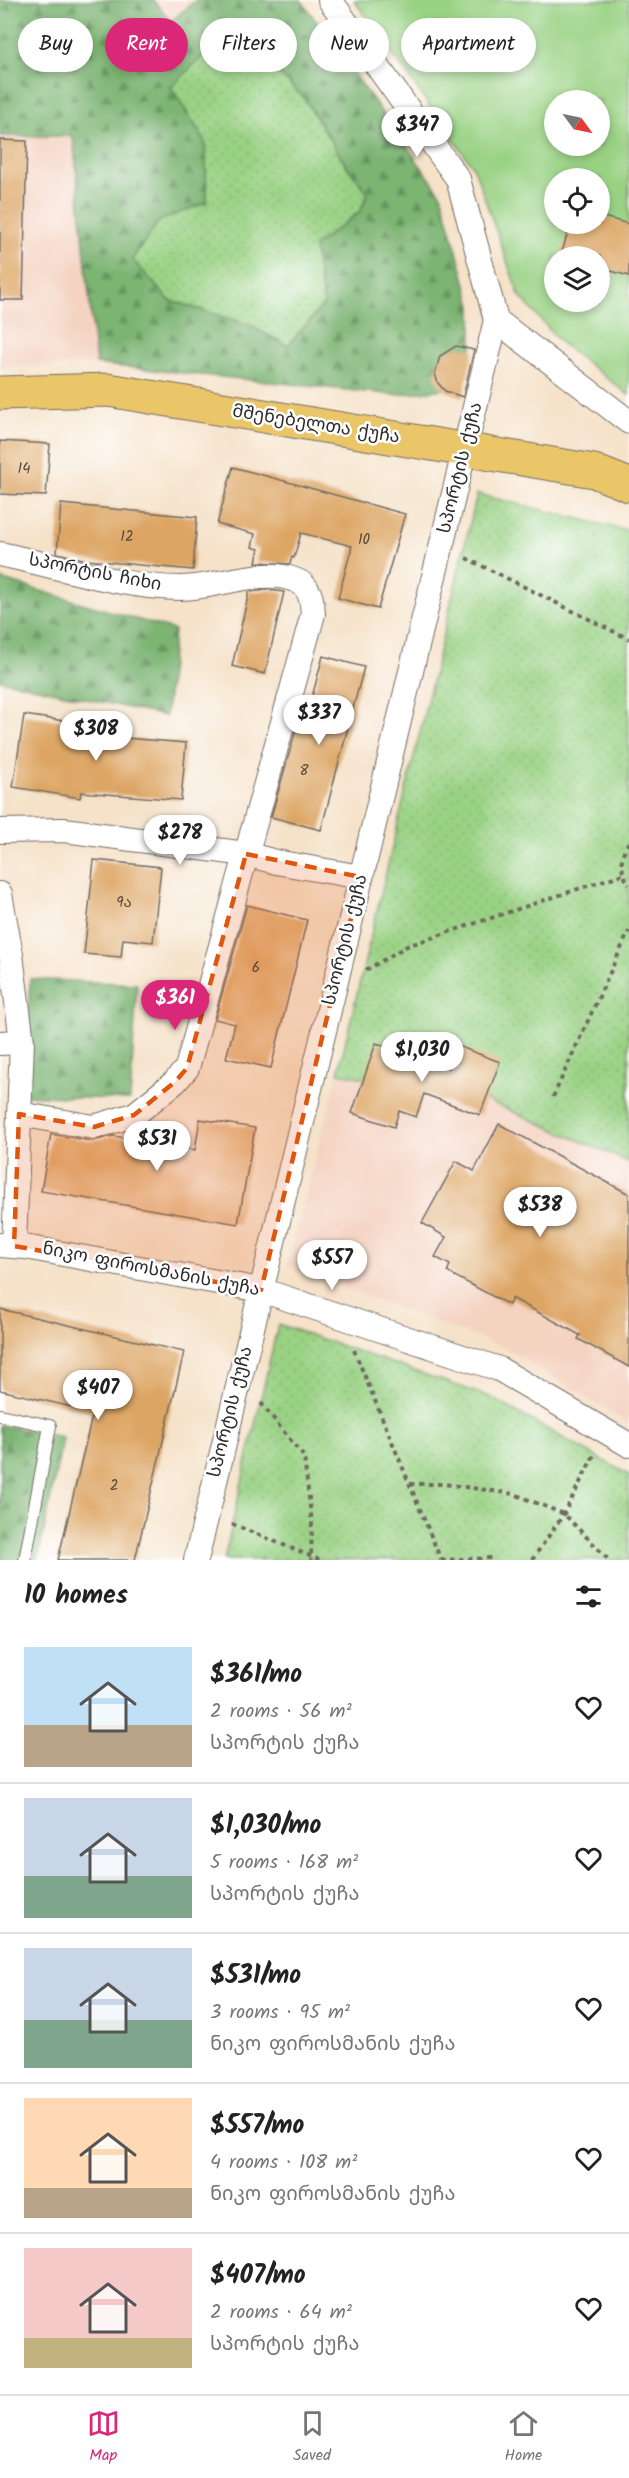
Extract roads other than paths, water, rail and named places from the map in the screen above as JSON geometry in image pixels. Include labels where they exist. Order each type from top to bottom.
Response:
[{"type":"main road","name":"მშენებელთა ქუჩა","points":[[0,393],[108,390],[594,471],[629,485]]},
{"type":"street","points":[[330,0],[458,179],[496,320],[629,422]]},
{"type":"street","name":"სპორტის ქუჩა","points":[[196,1560],[496,320]]},
{"type":"street","name":"სპორტის ჩიხი","points":[[0,554],[140,585],[183,588],[277,575],[297,580],[306,588],[312,597],[313,614],[246,854]]},
{"type":"street","points":[[0,831],[64,830],[246,854],[276,862],[361,877]]},
{"type":"street","points":[[19,1114],[94,1127],[134,1114],[175,1082],[187,1068],[246,854]]},
{"type":"street","points":[[0,894],[11,955],[11,1042],[19,1114],[7,1246]]},
{"type":"street","name":"ნიკო ფიროსმანის ქუჩა","points":[[7,1246],[261,1290],[499,1369],[629,1445]]},
{"type":"lane","points":[[0,1414],[50,1426],[25,1560]]}]
